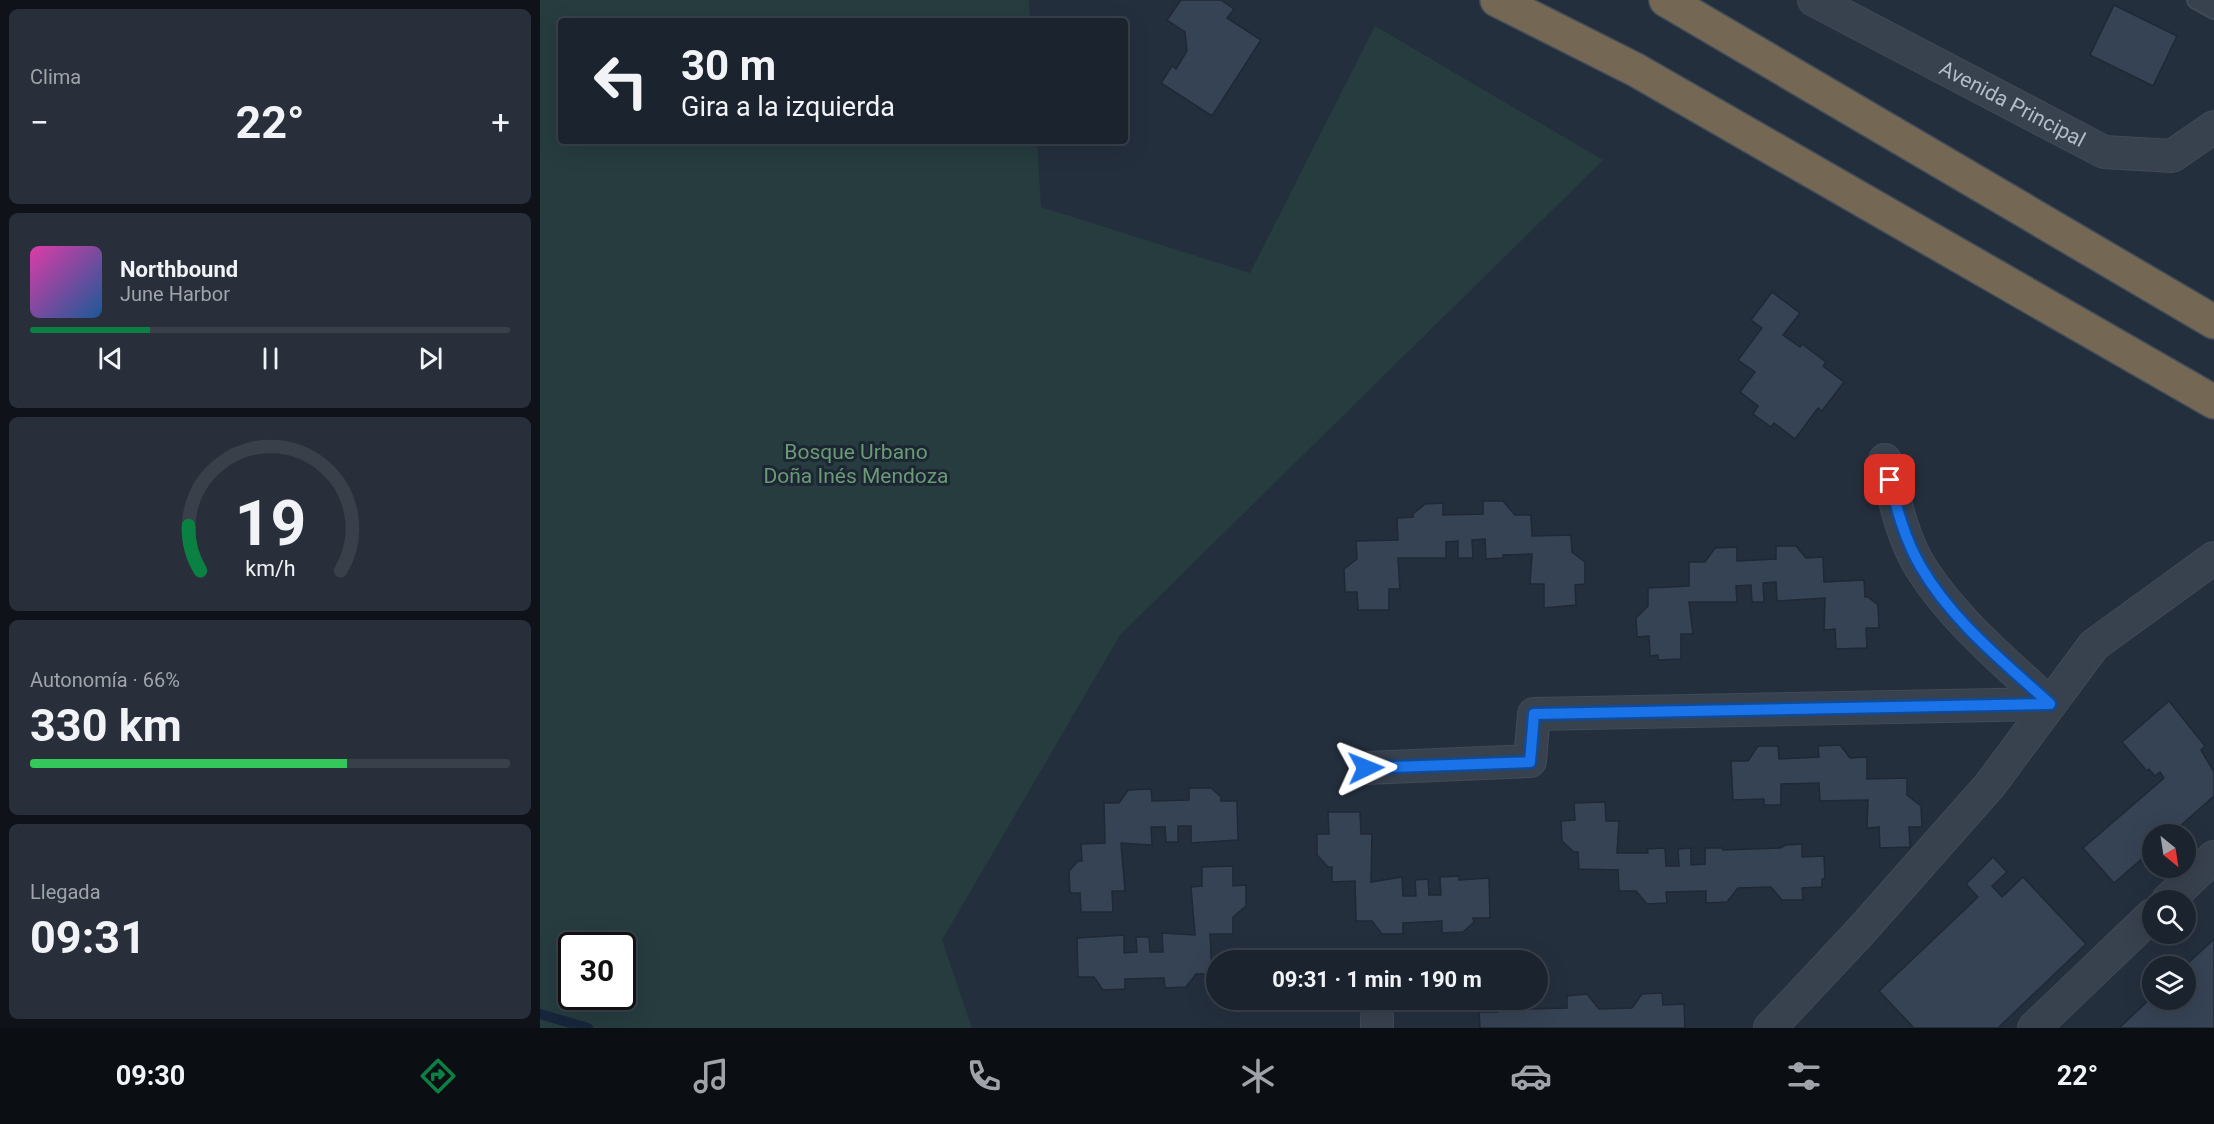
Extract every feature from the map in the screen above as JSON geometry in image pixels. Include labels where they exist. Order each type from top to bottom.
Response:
[{"type":"highway","points":[[1497,0],[1636,70],[2214,402]]},
{"type":"highway","points":[[1666,0],[2214,322]]},
{"type":"street","name":"Avenida Principal","points":[[1814,0],[2104,152],[2172,156],[2214,127]]},
{"type":"street","points":[[1886,460],[1899,519],[1921,567],[1966,627],[2050,704]]},
{"type":"street","points":[[1770,1028],[1861,931],[1990,785],[2094,645],[2214,558]]},
{"type":"street","points":[[1366,768],[1530,762],[1534,714],[2050,704]]},
{"type":"street","points":[[2179,890],[2214,857]]},
{"type":"street","points":[[2034,1028],[2142,925]]},
{"type":"lane","points":[[2196,0],[2214,10]]},
{"type":"green space","name":"Bosque Urbano Doña Inés Mendoza","points":[[540,0],[1029,0],[1030,18],[558,18],[558,144],[1037,144],[1041,207],[1250,273],[1375,26],[1603,160],[1120,635],[942,940],[972,1028],[540,1028]]},
{"type":"building","points":[[1181,0],[1221,0],[1234,9],[1227,18],[1261,40],[1212,116],[1161,83],[1172,66],[1176,69],[1187,51],[1185,32],[1167,20]]},
{"type":"building","points":[[2114,5],[2177,36],[2153,86],[2090,55]]},
{"type":"building","points":[[1772,292],[1800,313],[1783,335],[1800,347],[1802,344],[1826,362],[1823,366],[1844,382],[1822,411],[1818,408],[1795,439],[1774,423],[1771,427],[1753,414],[1758,406],[1740,392],[1755,372],[1738,360],[1762,328],[1751,320]]},
{"type":"building","points":[[1483,501],[1503,501],[1515,515],[1531,515],[1532,536],[1571,535],[1572,552],[1585,562],[1585,584],[1575,585],[1576,605],[1544,608],[1544,584],[1530,584],[1532,554],[1503,555],[1503,558],[1486,559],[1485,539],[1472,540],[1473,558],[1458,558],[1458,541],[1446,542],[1446,558],[1398,558],[1400,589],[1389,589],[1389,610],[1358,610],[1357,592],[1345,592],[1344,569],[1357,559],[1356,541],[1398,540],[1397,518],[1413,517],[1413,514],[1425,504],[1443,503],[1443,515],[1483,514]]},
{"type":"building","points":[[1776,546],[1796,546],[1806,558],[1823,557],[1824,582],[1864,580],[1865,597],[1878,605],[1879,628],[1866,628],[1867,648],[1836,649],[1835,629],[1824,630],[1825,598],[1777,601],[1776,582],[1763,583],[1764,602],[1752,602],[1751,585],[1736,586],[1737,602],[1689,602],[1693,634],[1681,634],[1681,659],[1658,660],[1658,655],[1650,656],[1649,636],[1637,637],[1636,618],[1648,606],[1648,588],[1689,586],[1689,562],[1705,562],[1715,548],[1737,547],[1737,561],[1776,559]]},
{"type":"building","points":[[2169,701],[2205,746],[2201,750],[2214,772],[2214,796],[2182,824],[2142,824],[2142,859],[2114,883],[2083,848],[2164,778],[2160,772],[2155,776],[2149,769],[2147,771],[2122,742]]},
{"type":"building","points":[[1840,745],[1850,758],[1867,757],[1867,779],[1907,778],[1907,795],[1921,806],[1922,827],[1909,827],[1910,847],[1880,848],[1879,827],[1867,828],[1868,800],[1820,801],[1819,783],[1781,784],[1781,805],[1764,805],[1764,799],[1733,800],[1731,761],[1748,761],[1758,746],[1778,746],[1779,759],[1819,757],[1818,746]]},
{"type":"building","points":[[1189,788],[1211,788],[1221,797],[1221,801],[1237,801],[1238,840],[1191,843],[1191,826],[1178,826],[1178,842],[1166,842],[1165,827],[1151,827],[1152,845],[1121,843],[1125,891],[1112,891],[1113,912],[1081,912],[1080,893],[1070,893],[1069,871],[1078,861],[1082,861],[1081,844],[1105,843],[1104,803],[1119,803],[1128,790],[1151,789],[1152,801],[1189,800]]},
{"type":"building","points":[[1605,802],[1606,821],[1619,821],[1617,853],[1648,853],[1647,849],[1665,848],[1666,866],[1679,866],[1678,849],[1691,848],[1691,865],[1705,864],[1705,848],[1723,848],[1723,850],[1780,848],[1786,845],[1802,844],[1802,857],[1824,856],[1825,879],[1822,879],[1822,887],[1802,888],[1803,900],[1782,900],[1771,887],[1738,888],[1727,902],[1706,903],[1706,891],[1666,892],[1667,903],[1647,904],[1636,891],[1619,891],[1618,870],[1579,869],[1578,852],[1574,852],[1562,841],[1561,821],[1575,820],[1574,803]]},
{"type":"building","points":[[1328,812],[1360,812],[1361,834],[1372,834],[1371,882],[1402,877],[1403,896],[1416,896],[1415,880],[1428,879],[1429,895],[1441,895],[1440,877],[1459,876],[1459,880],[1489,878],[1490,918],[1473,918],[1474,922],[1463,932],[1442,933],[1442,921],[1403,923],[1403,934],[1382,934],[1372,921],[1356,921],[1355,881],[1332,882],[1332,867],[1328,867],[1317,855],[1317,834],[1329,834]]},
{"type":"building","points":[[1993,857],[2007,872],[1992,886],[2002,897],[2023,877],[2086,944],[1998,1028],[1914,1028],[1879,991],[1978,897],[1966,884]]},
{"type":"building","points":[[1233,866],[1233,886],[1246,885],[1246,906],[1233,917],[1233,934],[1210,934],[1211,950],[1206,950],[1206,974],[1196,974],[1186,987],[1165,988],[1164,978],[1125,979],[1125,989],[1103,990],[1094,977],[1078,977],[1077,938],[1124,935],[1124,953],[1137,952],[1136,937],[1149,937],[1150,952],[1163,952],[1162,933],[1195,935],[1191,887],[1202,886],[1202,867]]},
{"type":"building","points":[[2214,939],[2214,1028],[2119,1028],[2142,1006],[2142,1010],[2196,1010],[2196,956]]},
{"type":"building","points":[[1662,993],[1663,1005],[1684,1004],[1685,1028],[1480,1028],[1479,1012],[1567,1008],[1567,996],[1587,994],[1599,1009],[1632,1008],[1642,994]]},
{"type":"waterway","points":[[540,1014],[588,1028]]},
{"type":"route","points":[[1366,768],[1530,762],[1534,714],[2050,704],[1966,627],[1921,567],[1899,519],[1890,480]]}]
